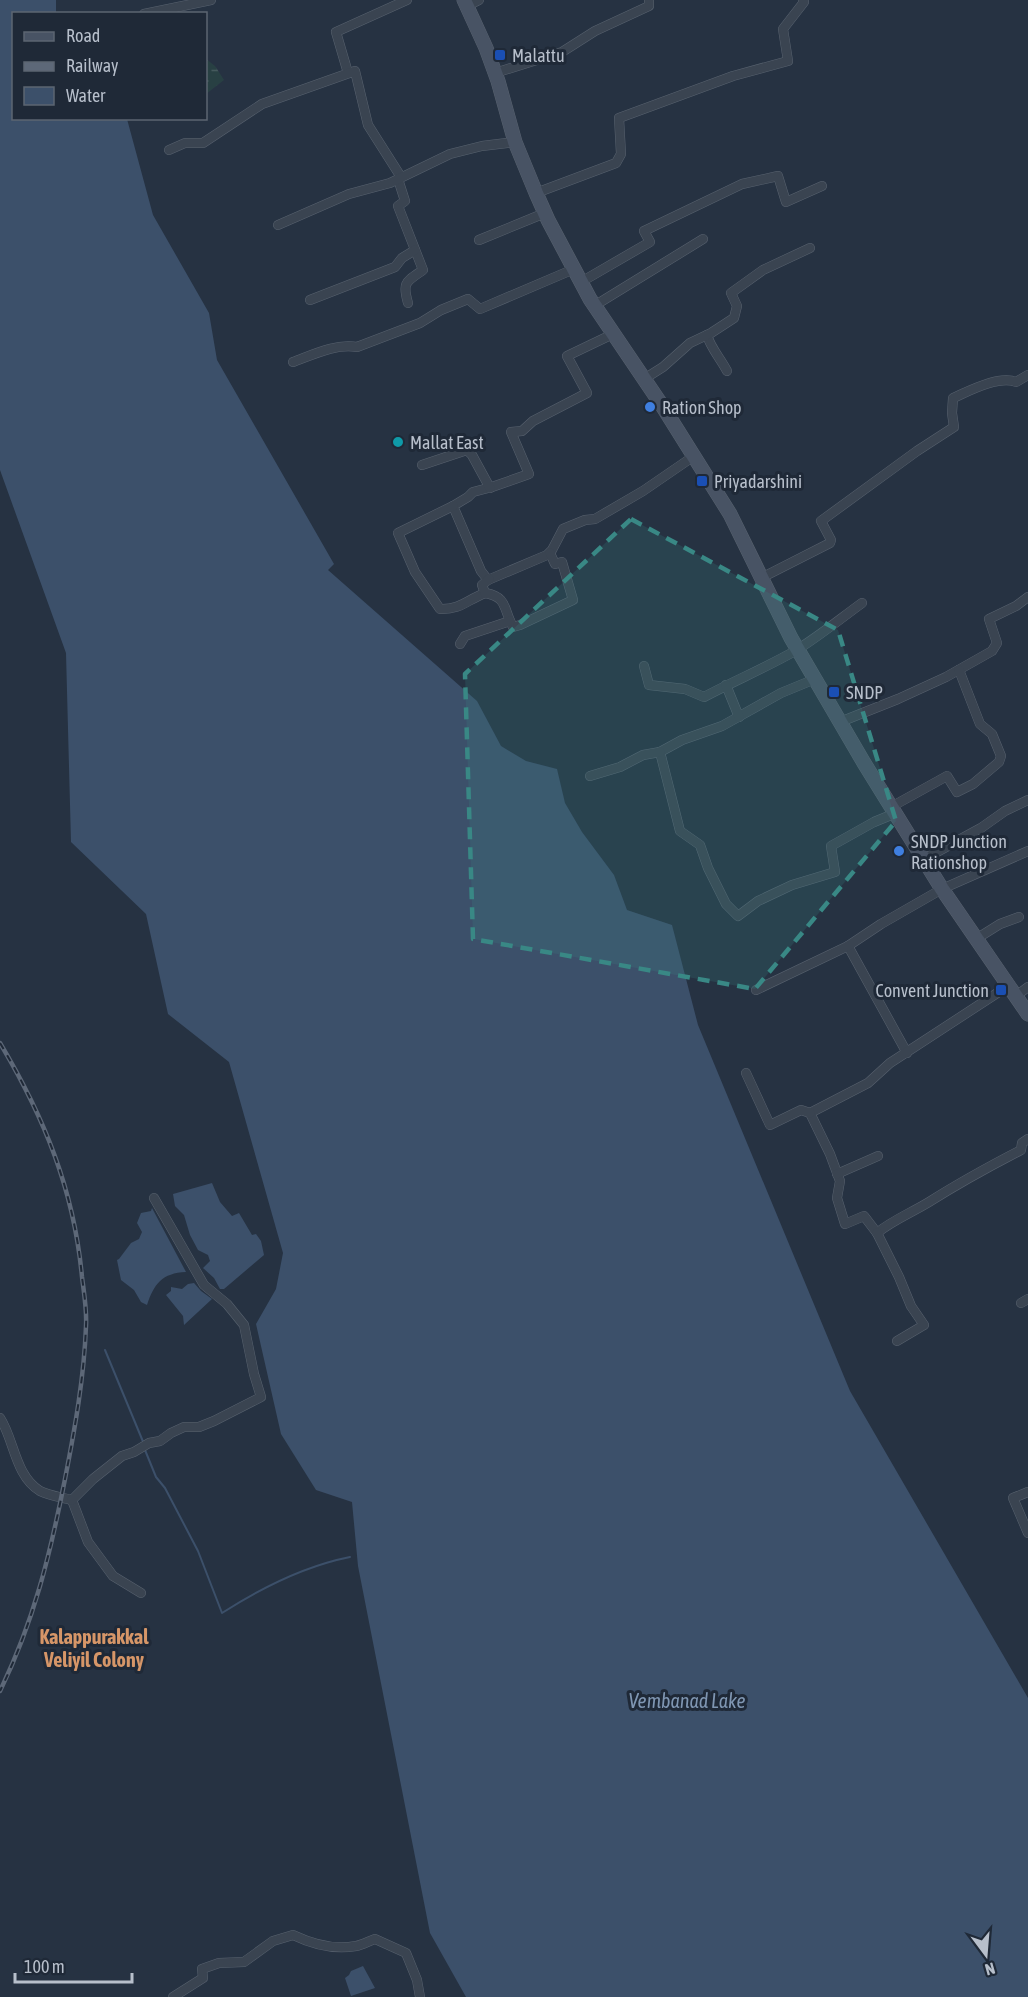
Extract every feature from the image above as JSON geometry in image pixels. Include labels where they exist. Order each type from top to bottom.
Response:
[{"type":"main road","points":[[470,2],[495,73],[515,142],[536,194],[594,306],[644,379],[730,514],[798,649],[893,810],[942,889],[1028,1014]]},
{"type":"street","points":[[154,12],[211,0]]},
{"type":"street","points":[[348,73],[336,32],[407,0]]},
{"type":"street","points":[[495,73],[562,52],[596,31],[642,11],[649,6],[649,0]]},
{"type":"street","points":[[536,194],[616,163],[621,154],[620,118],[733,76],[788,61],[783,29],[795,16],[803,0]]},
{"type":"street","points":[[169,150],[185,142],[203,143],[262,104],[355,71],[368,125],[395,164],[400,178],[405,201],[398,206],[423,270],[406,282],[404,288],[408,303]]},
{"type":"street","points":[[278,225],[350,194],[400,178],[450,154],[482,146],[515,142]]},
{"type":"street","points":[[581,282],[650,242],[644,231],[742,184],[778,176],[786,202],[822,186]]},
{"type":"street","points":[[479,240],[545,213]]},
{"type":"street","points":[[594,306],[703,239]]},
{"type":"street","points":[[644,379],[663,367],[690,343],[734,318],[737,306],[731,293],[764,270],[810,248]]},
{"type":"street","points":[[310,300],[395,267],[402,258],[415,250]]},
{"type":"street","points":[[293,362],[322,351],[348,345],[357,347],[420,323],[441,310],[468,299],[480,309],[574,269]]},
{"type":"street","points":[[550,553],[555,564],[562,562],[573,600],[513,627],[501,598],[495,595],[485,593],[453,610],[440,609],[415,572],[398,533],[453,506],[473,492],[529,474],[511,432],[522,431],[533,421],[587,393],[567,356],[613,334]]},
{"type":"street","points":[[707,335],[709,343],[717,352],[727,371]]},
{"type":"street","points":[[761,578],[830,543],[831,540],[821,521],[954,427],[953,398],[986,384],[1010,380],[1016,382],[1028,375]]},
{"type":"street","points":[[422,465],[467,450],[490,488]]},
{"type":"street","points":[[485,593],[482,585],[489,579],[550,553],[563,529],[585,520],[595,519],[694,456]]},
{"type":"street","points":[[453,506],[472,553],[481,571],[489,579]]},
{"type":"street","points":[[840,722],[898,699],[959,670],[992,651],[997,643],[989,619],[1016,606],[1028,597]]},
{"type":"street","points":[[644,666],[649,685],[685,689],[704,697],[765,668],[798,649],[862,603]]},
{"type":"street","points":[[460,644],[465,636],[510,621]]},
{"type":"street","points":[[660,752],[680,831],[700,845],[708,868],[726,904],[738,916],[758,902],[792,885],[835,872],[831,846],[947,776],[957,792],[973,784],[999,762],[1001,756],[992,734],[980,724],[959,670]]},
{"type":"street","points":[[590,776],[620,767],[643,755],[660,752],[682,740],[722,726],[781,693],[815,679]]},
{"type":"street","points":[[726,685],[739,717]]},
{"type":"street","points":[[924,859],[1028,800]]},
{"type":"street","points":[[756,990],[848,946],[942,889],[1028,851]]},
{"type":"street","points":[[976,939],[1000,924],[1019,917]]},
{"type":"street","points":[[848,946],[907,1053]]},
{"type":"street","points":[[810,1113],[868,1083],[890,1063],[1012,991],[1028,987]]},
{"type":"street","points":[[746,1074],[770,1125],[801,1110],[810,1113],[840,1181],[837,1198],[845,1224],[864,1216],[877,1233],[911,1306],[924,1325],[897,1341]]},
{"type":"street","points":[[877,1233],[889,1223],[1021,1150],[1022,1143],[1028,1139]]},
{"type":"street","points":[[837,1174],[878,1156]]},
{"type":"street","points":[[72,1500],[93,1479],[122,1456],[160,1441],[184,1427],[199,1427],[214,1421],[261,1397],[244,1325],[227,1304],[204,1285],[154,1198]]},
{"type":"street","points":[[0,1418],[25,1477],[39,1490],[72,1500]]},
{"type":"street","points":[[1028,1492],[1013,1498],[1028,1533]]},
{"type":"street","points":[[72,1500],[88,1542],[113,1576],[141,1593]]},
{"type":"street","points":[[173,1997],[203,1978],[202,1969],[219,1963],[244,1962],[273,1941],[293,1935],[310,1943],[332,1946],[356,1946],[375,1939],[406,1953],[417,1980],[420,1997]]},
{"type":"highlighted area","points":[[631,519],[838,630],[896,821],[755,989],[473,939],[465,674]]},
{"type":"green space","points":[[207,60],[215,66],[224,80],[207,93]]},
{"type":"water","name":"Vembanad Lake","points":[[0,0],[56,0],[56,12],[12,12],[12,120],[127,120],[153,215],[209,313],[217,360],[334,564],[328,570],[477,701],[501,746],[526,761],[557,769],[565,803],[582,832],[614,875],[627,910],[672,925],[698,1025],[850,1391],[1028,1698],[1028,1997],[466,1997],[430,1933],[358,1566],[352,1502],[316,1490],[281,1434],[256,1324],[276,1289],[283,1253],[229,1062],[168,1014],[146,914],[71,842],[66,653],[0,470]]},
{"type":"water","points":[[212,1183],[220,1202],[232,1216],[239,1213],[252,1235],[256,1234],[261,1241],[264,1255],[224,1289],[220,1289],[214,1278],[203,1268],[210,1261],[208,1255],[198,1250],[190,1235],[184,1215],[175,1206],[173,1194]]},
{"type":"water","points":[[152,1208],[186,1272],[165,1277],[160,1281],[147,1305],[141,1302],[134,1290],[121,1280],[117,1260],[131,1243],[139,1239],[142,1232],[137,1223],[141,1213],[151,1211]]},
{"type":"water","points":[[194,1283],[212,1299],[184,1325],[183,1316],[166,1295],[171,1291],[171,1287],[182,1289]]},
{"type":"water","points":[[363,1966],[375,1988],[351,1996],[345,1978],[351,1971]]},
{"type":"waterway","points":[[105,1350],[144,1444]]},
{"type":"waterway","points":[[145,1450],[156,1477],[165,1488],[198,1551],[222,1613],[284,1579],[316,1566],[350,1557]]},
{"type":"railway","points":[[0,1043],[43,1127],[64,1184],[78,1245],[86,1320],[78,1403],[69,1460],[53,1534],[32,1613],[0,1691]]},
{"type":"place","name":"Malattu","points":[[500,55]]},
{"type":"place","name":"Ration Shop","points":[[650,407]]},
{"type":"place","name":"Mallat East","points":[[398,442]]},
{"type":"place","name":"Priyadarshini","points":[[702,481]]},
{"type":"place","name":"SNDP","points":[[834,692]]},
{"type":"place","name":"SNDP Junction Rationshop","points":[[899,851]]},
{"type":"place","name":"Convent Junction","points":[[1001,990]]},
{"type":"district","name":"Kalappurakkal Veliyil Colony","points":[[94,1648]]}]
